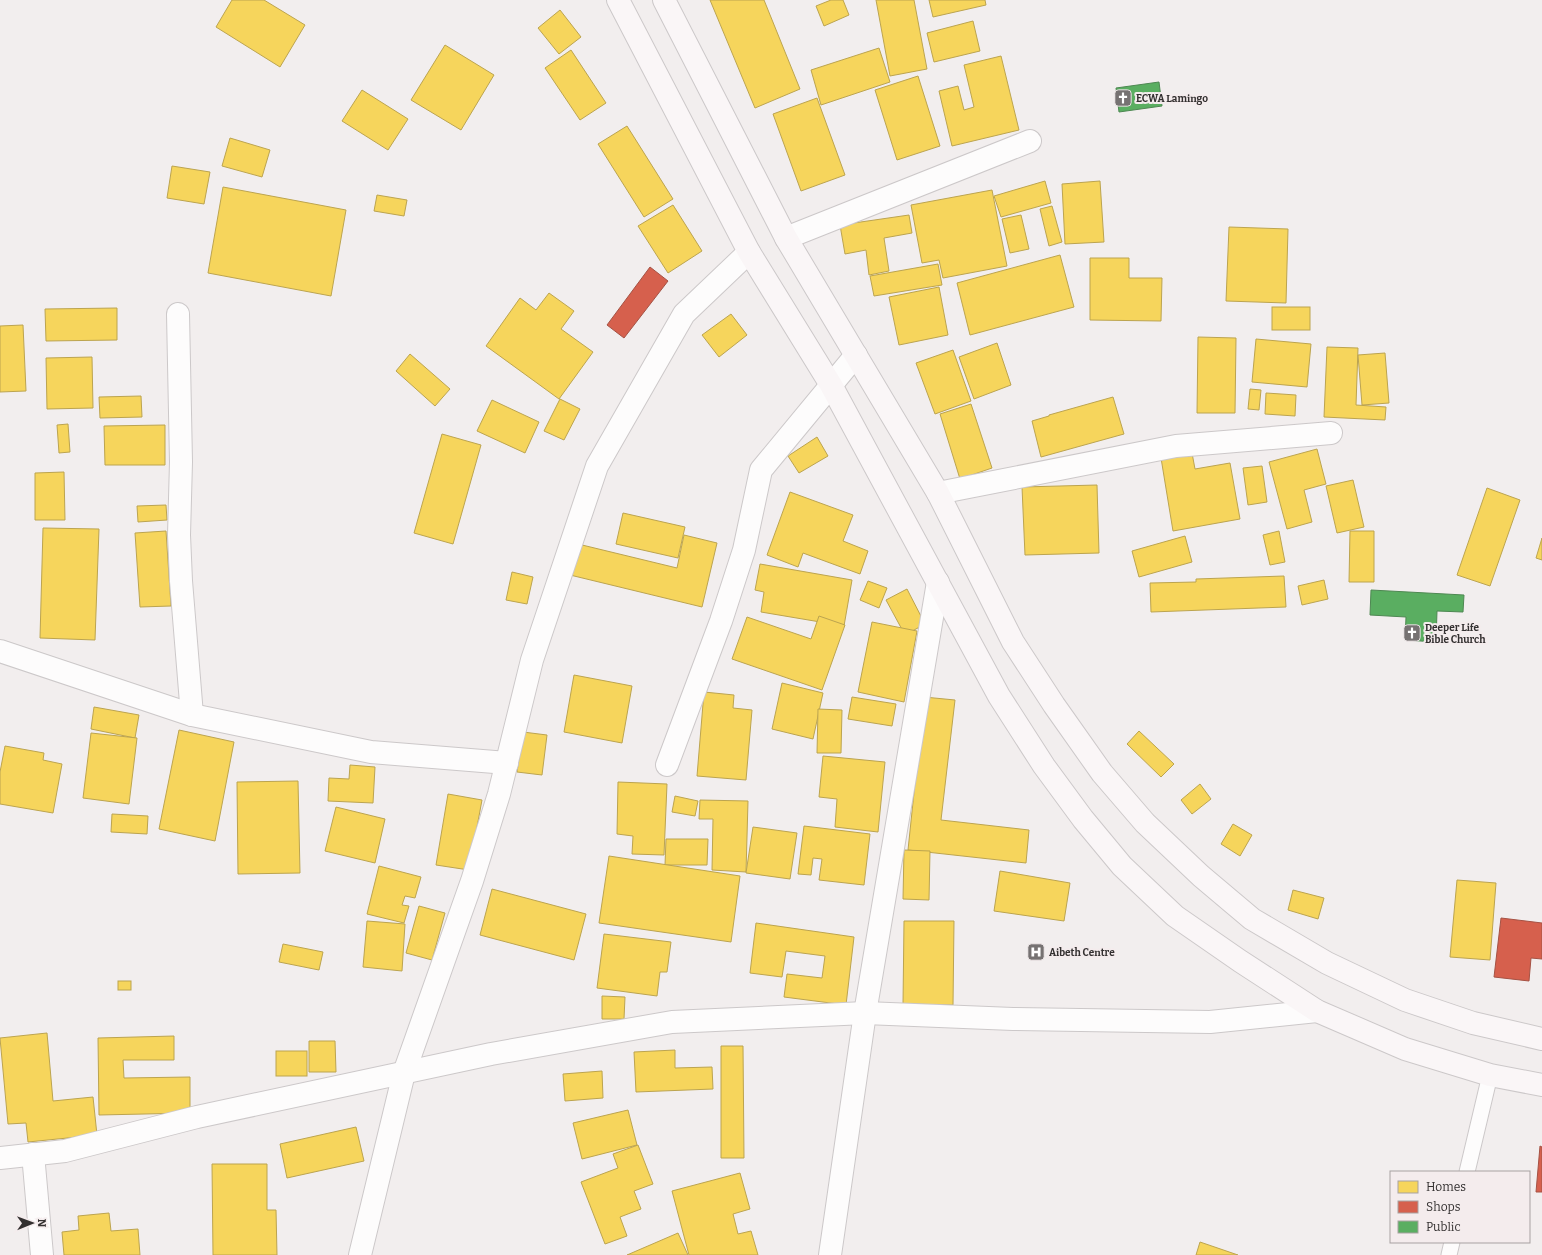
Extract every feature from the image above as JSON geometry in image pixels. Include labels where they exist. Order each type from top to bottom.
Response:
[{"type":"main road","points":[[618,0],[749,252],[831,385],[999,696],[1044,766],[1083,819],[1122,866],[1176,916],[1240,961],[1317,1011],[1405,1049],[1490,1074],[1542,1084]]},
{"type":"main road","points":[[664,0],[786,238],[938,493],[1013,642],[1054,705],[1102,773],[1145,823],[1200,876],[1252,918],[1334,967],[1405,1000],[1473,1023],[1542,1039]]},
{"type":"street","points":[[786,238],[1030,141]]},
{"type":"street","points":[[360,1255],[404,1073],[472,881],[499,794],[532,660],[597,466],[684,314],[749,252]]},
{"type":"street","points":[[178,314],[181,462],[179,535],[181,581],[192,715]]},
{"type":"street","points":[[667,765],[723,614],[744,550],[761,470],[856,355]]},
{"type":"street","points":[[938,493],[1176,446],[1331,433]]},
{"type":"street","points":[[830,1255],[865,1012],[938,582]]},
{"type":"street","points":[[0,651],[192,715],[371,752],[507,763]]},
{"type":"street","points":[[0,1158],[65,1151],[198,1118],[491,1054],[672,1022],[865,1012],[1012,1019],[1210,1022],[1317,1011]]},
{"type":"street","points":[[33,1154],[42,1255]]},
{"type":"lane","points":[[1468,1171],[1490,1074]]},
{"type":"lane","points":[[1449,1255],[1452,1243]]},
{"type":"building: Homes","points":[[232,0],[264,0],[305,25],[280,67],[216,27]]},
{"type":"building: Homes","points":[[710,0],[764,0],[800,89],[755,108]]},
{"type":"building: Homes","points":[[831,0],[843,0],[849,15],[824,26],[816,6]]},
{"type":"building: Homes","points":[[876,0],[914,0],[927,69],[890,76]]},
{"type":"building: Homes","points":[[929,0],[985,0],[986,5],[933,17]]},
{"type":"building: Homes","points":[[560,10],[581,37],[559,54],[538,28]]},
{"type":"building: Homes","points":[[973,21],[980,51],[934,62],[927,33]]},
{"type":"building: Homes","points":[[445,45],[494,75],[461,130],[411,100]]},
{"type":"building: Homes","points":[[879,48],[890,82],[821,105],[811,70]]},
{"type":"building: Homes","points":[[571,50],[606,103],[580,120],[545,68]]},
{"type":"building: Homes","points":[[1001,56],[1019,130],[952,146],[939,91],[958,86],[964,110],[974,107],[964,65]]},
{"type":"building: Homes","points":[[918,76],[940,146],[897,160],[875,90]]},
{"type":"building: Homes","points":[[362,90],[408,119],[388,150],[342,121]]},
{"type":"building: Homes","points":[[817,98],[845,175],[801,191],[773,114]]},
{"type":"building: Homes","points":[[627,126],[673,199],[644,217],[598,144]]},
{"type":"building: Homes","points":[[230,138],[270,150],[262,177],[222,166]]},
{"type":"building: Homes","points":[[172,166],[210,172],[204,204],[167,198]]},
{"type":"building: Homes","points":[[1045,181],[1051,203],[1001,217],[994,196]]},
{"type":"building: Homes","points":[[1100,181],[1104,242],[1065,244],[1062,184]]},
{"type":"building: Homes","points":[[223,187],[346,210],[331,296],[208,273]]},
{"type":"building: Homes","points":[[992,190],[1007,266],[943,278],[939,260],[922,263],[911,205]]},
{"type":"building: Homes","points":[[377,195],[407,200],[404,216],[374,211]]},
{"type":"building: Homes","points":[[673,205],[702,251],[668,273],[638,226]]},
{"type":"building: Homes","points":[[1052,206],[1062,242],[1049,246],[1040,209]]},
{"type":"building: Homes","points":[[909,215],[912,233],[884,238],[889,271],[869,275],[866,250],[845,254],[840,225]]},
{"type":"building: Homes","points":[[1021,215],[1029,249],[1010,253],[1002,219]]},
{"type":"building: Homes","points":[[1229,227],[1288,229],[1286,303],[1226,301]]},
{"type":"building: Homes","points":[[1060,255],[1074,307],[970,335],[957,283]]},
{"type":"building: Homes","points":[[1090,258],[1129,258],[1129,278],[1162,278],[1161,321],[1090,320]]},
{"type":"building: Homes","points":[[938,264],[942,285],[874,296],[870,276]]},
{"type":"building: Homes","points":[[939,287],[948,335],[899,345],[889,297]]},
{"type":"building: Homes","points":[[549,293],[574,311],[561,329],[593,352],[559,399],[486,346],[520,298],[536,310]]},
{"type":"building: Homes","points":[[1272,307],[1310,307],[1310,330],[1272,330]]},
{"type":"building: Homes","points":[[117,308],[117,340],[46,341],[45,309]]},
{"type":"building: Homes","points":[[731,314],[747,335],[719,357],[702,335]]},
{"type":"building: Homes","points":[[23,325],[26,391],[0,392],[0,326]]},
{"type":"building: Homes","points":[[1198,337],[1236,338],[1235,413],[1197,413]]},
{"type":"building: Homes","points":[[1256,339],[1311,344],[1307,387],[1252,382]]},
{"type":"building: Homes","points":[[997,343],[1011,385],[974,399],[959,357]]},
{"type":"building: Homes","points":[[1327,347],[1358,348],[1356,405],[1386,407],[1385,420],[1324,417]]},
{"type":"building: Homes","points":[[953,350],[971,401],[935,414],[916,363]]},
{"type":"building: Homes","points":[[1385,353],[1389,403],[1362,405],[1358,355]]},
{"type":"building: Homes","points":[[410,354],[450,389],[435,406],[396,371]]},
{"type":"building: Homes","points":[[92,357],[93,408],[47,409],[46,358]]},
{"type":"building: Homes","points":[[1250,389],[1261,390],[1259,410],[1248,409]]},
{"type":"building: Homes","points":[[1266,393],[1296,395],[1295,416],[1265,414]]},
{"type":"building: Homes","points":[[141,396],[142,417],[100,418],[99,397]]},
{"type":"building: Homes","points":[[1113,397],[1124,434],[1041,457],[1032,421]]},
{"type":"building: Homes","points":[[560,399],[580,409],[564,440],[544,431]]},
{"type":"building: Homes","points":[[492,400],[539,422],[525,453],[477,431]]},
{"type":"building: Homes","points":[[971,404],[992,468],[960,479],[940,414]]},
{"type":"building: Homes","points":[[68,424],[70,452],[59,453],[57,425]]},
{"type":"building: Homes","points":[[165,425],[165,465],[105,465],[104,426]]},
{"type":"building: Homes","points":[[442,434],[481,445],[453,544],[414,533]]},
{"type":"building: Homes","points":[[817,437],[828,456],[799,473],[788,456]]},
{"type":"building: Homes","points":[[1317,449],[1326,484],[1304,490],[1312,522],[1287,529],[1269,462]]},
{"type":"building: Homes","points":[[1192,453],[1195,469],[1230,463],[1240,519],[1173,531],[1161,458]]},
{"type":"building: Homes","points":[[1262,466],[1267,502],[1248,505],[1243,468]]},
{"type":"building: Homes","points":[[64,472],[65,520],[35,520],[35,473]]},
{"type":"building: Homes","points":[[1353,480],[1364,527],[1337,533],[1326,486]]},
{"type":"building: Homes","points":[[1097,485],[1099,553],[1025,555],[1022,487]]},
{"type":"building: Homes","points":[[1487,488],[1520,500],[1490,586],[1457,575]]},
{"type":"building: Homes","points":[[790,492],[853,515],[843,541],[868,551],[860,574],[803,553],[798,567],[767,555]]},
{"type":"building: Homes","points":[[166,505],[167,520],[138,522],[137,506]]},
{"type":"building: Homes","points":[[623,513],[685,527],[678,558],[616,544]]},
{"type":"building: Homes","points":[[43,528],[99,529],[95,640],[40,638]]},
{"type":"building: Homes","points":[[166,531],[171,606],[140,607],[135,533]]},
{"type":"building: Homes","points":[[1279,531],[1285,562],[1270,565],[1263,535]]},
{"type":"building: Homes","points":[[1350,531],[1374,531],[1374,582],[1349,582]]},
{"type":"building: Homes","points":[[684,535],[717,543],[702,607],[570,575],[578,544],[677,568]]},
{"type":"building: Homes","points":[[1185,536],[1192,562],[1139,577],[1132,551]]},
{"type":"building: Homes","points":[[1542,538],[1542,560],[1536,558]]},
{"type":"building: Homes","points":[[760,564],[852,580],[844,626],[761,612],[764,592],[755,590]]},
{"type":"building: Homes","points":[[512,572],[533,577],[527,604],[506,600]]},
{"type":"building: Homes","points":[[1284,576],[1286,607],[1151,612],[1150,583],[1196,582],[1196,579]]},
{"type":"building: Homes","points":[[1324,580],[1328,599],[1302,605],[1298,586]]},
{"type":"building: Homes","points":[[868,581],[887,588],[879,608],[860,600]]},
{"type":"building: Homes","points":[[907,589],[925,624],[905,635],[886,600]]},
{"type":"building: Homes","points":[[819,616],[845,625],[822,690],[732,659],[747,617],[811,639]]},
{"type":"building: Homes","points":[[872,622],[917,631],[904,702],[858,692]]},
{"type":"building: Homes","points":[[574,675],[632,686],[622,743],[564,732]]},
{"type":"building: Homes","points":[[782,683],[823,693],[813,739],[772,729]]},
{"type":"building: Homes","points":[[704,692],[734,695],[733,708],[752,710],[746,780],[697,776]]},
{"type":"building: Homes","points":[[852,697],[896,704],[892,726],[848,719]]},
{"type":"building: Homes","points":[[924,697],[955,700],[941,820],[1029,830],[1026,863],[908,850]]},
{"type":"building: Homes","points":[[94,707],[139,715],[135,738],[91,729]]},
{"type":"building: Homes","points":[[818,709],[842,710],[841,753],[817,753]]},
{"type":"building: Homes","points":[[179,730],[234,742],[215,841],[159,829]]},
{"type":"building: Homes","points":[[1139,731],[1174,764],[1161,777],[1127,744]]},
{"type":"building: Homes","points":[[523,732],[547,735],[542,775],[517,772]]},
{"type":"building: Homes","points":[[91,733],[137,738],[129,804],[83,798]]},
{"type":"building: Homes","points":[[5,746],[44,753],[43,760],[62,764],[53,813],[0,804],[0,772]]},
{"type":"building: Homes","points":[[823,756],[885,762],[878,832],[835,827],[837,799],[819,797]]},
{"type":"building: Homes","points":[[350,765],[375,767],[373,803],[328,801],[329,778],[349,779]]},
{"type":"building: Homes","points":[[298,781],[300,873],[238,874],[237,782]]},
{"type":"building: Homes","points":[[618,782],[667,784],[664,855],[632,854],[633,836],[617,834]]},
{"type":"building: Homes","points":[[1200,784],[1211,799],[1192,814],[1181,800]]},
{"type":"building: Homes","points":[[448,794],[482,800],[469,870],[436,865]]},
{"type":"building: Homes","points":[[675,796],[698,801],[695,816],[672,812]]},
{"type":"building: Homes","points":[[700,800],[748,801],[746,872],[712,870],[713,819],[699,819]]},
{"type":"building: Homes","points":[[336,807],[385,819],[375,863],[325,851]]},
{"type":"building: Homes","points":[[112,814],[148,816],[147,834],[111,832]]},
{"type":"building: Homes","points":[[1233,824],[1252,835],[1240,856],[1221,844]]},
{"type":"building: Homes","points":[[804,826],[870,834],[864,885],[819,880],[822,859],[813,858],[811,875],[798,874]]},
{"type":"building: Homes","points":[[753,827],[797,833],[790,879],[746,873]]},
{"type":"building: Homes","points":[[666,839],[708,839],[707,865],[665,865]]},
{"type":"building: Homes","points":[[904,850],[930,851],[929,900],[903,899]]},
{"type":"building: Homes","points":[[609,856],[740,876],[731,942],[599,923]]},
{"type":"building: Homes","points":[[379,866],[421,877],[415,898],[405,896],[402,905],[409,906],[404,923],[367,914]]},
{"type":"building: Homes","points":[[1000,871],[1070,883],[1064,921],[994,911]]},
{"type":"building: Homes","points":[[1457,880],[1496,883],[1490,960],[1450,957]]},
{"type":"building: Homes","points":[[492,889],[586,914],[574,960],[480,935]]},
{"type":"building: Homes","points":[[1293,890],[1324,898],[1318,919],[1288,910]]},
{"type":"building: Homes","points":[[419,906],[445,913],[432,960],[406,953]]},
{"type":"building: Homes","points":[[367,921],[405,924],[402,971],[363,967]]},
{"type":"building: Homes","points":[[904,921],[954,921],[953,1005],[903,1004]]},
{"type":"building: Homes","points":[[756,923],[854,937],[846,1005],[784,997],[787,974],[822,978],[825,956],[786,951],[782,977],[750,973]]},
{"type":"building: Homes","points":[[604,934],[671,942],[667,972],[660,972],[657,996],[597,988]]},
{"type":"building: Homes","points":[[283,944],[323,952],[319,970],[279,962]]},
{"type":"building: Homes","points":[[118,981],[131,981],[131,990],[118,990]]},
{"type":"building: Homes","points":[[602,996],[625,997],[624,1019],[602,1019]]},
{"type":"building: Homes","points":[[47,1033],[53,1101],[93,1097],[97,1135],[28,1142],[26,1123],[8,1124],[0,1038]]},
{"type":"building: Homes","points":[[174,1036],[174,1060],[123,1060],[124,1078],[190,1077],[190,1113],[99,1115],[98,1038]]},
{"type":"building: Homes","points":[[309,1041],[335,1041],[336,1072],[309,1072]]},
{"type":"building: Homes","points":[[721,1046],[743,1046],[744,1158],[721,1158]]},
{"type":"building: Homes","points":[[675,1050],[675,1068],[712,1067],[713,1089],[636,1092],[634,1052]]},
{"type":"building: Homes","points":[[276,1051],[307,1051],[307,1076],[276,1076]]},
{"type":"building: Homes","points":[[602,1071],[603,1098],[565,1101],[563,1074]]},
{"type":"building: Homes","points":[[628,1110],[637,1145],[582,1159],[573,1123]]},
{"type":"building: Homes","points":[[356,1127],[364,1161],[287,1178],[280,1144]]},
{"type":"building: Homes","points":[[638,1145],[653,1184],[634,1191],[641,1209],[620,1217],[627,1236],[605,1244],[581,1182],[618,1168],[613,1154]]},
{"type":"building: Homes","points":[[212,1164],[267,1164],[267,1210],[276,1210],[277,1255],[213,1255]]},
{"type":"building: Homes","points":[[740,1173],[750,1209],[733,1214],[738,1234],[751,1231],[758,1255],[689,1255],[672,1191]]},
{"type":"building: Homes","points":[[109,1213],[111,1231],[138,1229],[140,1255],[64,1255],[62,1232],[79,1230],[78,1216]]},
{"type":"building: Homes","points":[[678,1233],[688,1255],[627,1255]]},
{"type":"building: Homes","points":[[1200,1242],[1238,1255],[1196,1255]]},
{"type":"building: Shops","points":[[650,267],[668,281],[624,338],[607,325]]},
{"type":"building: Shops","points":[[1501,918],[1542,923],[1542,959],[1531,958],[1529,981],[1494,977]]},
{"type":"building: Shops","points":[[1540,1146],[1542,1147],[1542,1192],[1536,1192]]},
{"type":"building: Public","points":[[1159,82],[1162,106],[1119,112],[1116,88]]},
{"type":"building: Public","points":[[1371,590],[1464,595],[1463,612],[1437,611],[1436,642],[1405,640],[1406,617],[1370,615]]},
{"type":"place","name":"ECWA Lamingo","points":[[1123,98]]},
{"type":"place","name":"Deeper Life Bible Church","points":[[1412,633]]},
{"type":"place","name":"Aibeth Centre","points":[[1036,952]]}]
